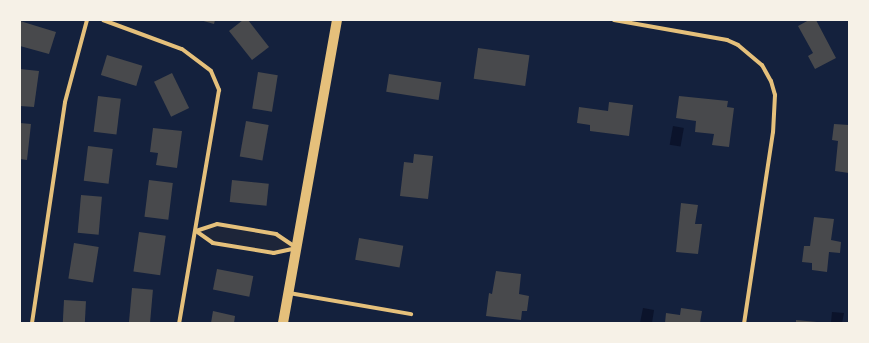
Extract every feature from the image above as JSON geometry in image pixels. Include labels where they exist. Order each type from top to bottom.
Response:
[{"type":"main road","points":[[283,323],[337,20]]},
{"type":"street","points":[[32,323],[65,102],[87,20]]},
{"type":"street","points":[[102,20],[182,49],[201,61],[215,78],[219,90],[217,111],[179,323]]},
{"type":"street","points":[[614,20],[738,45],[762,65],[771,81],[775,95],[773,132],[744,323]]},
{"type":"street","points":[[196,231],[216,224],[276,234],[297,248]]},
{"type":"street","points":[[196,231],[213,243],[274,253],[297,248]]},
{"type":"street","points":[[288,293],[411,314]]},
{"type":"shaded area","points":[[673,126],[684,128],[681,147],[670,145]]},
{"type":"shaded area","points":[[217,224],[276,234],[297,248],[274,253],[213,243],[196,231]]},
{"type":"shaded area","points":[[643,308],[654,310],[652,323],[640,323]]},
{"type":"shaded area","points":[[832,312],[844,313],[842,323],[831,323]]},
{"type":"building","points":[[200,20],[215,20],[214,24]]},
{"type":"building","points":[[243,20],[248,20],[269,47],[252,60],[229,31]]},
{"type":"building","points":[[809,20],[816,20],[836,58],[815,69],[808,56],[813,53],[798,26]]},
{"type":"building","points":[[20,21],[56,32],[49,54],[20,46]]},
{"type":"building","points":[[478,48],[529,55],[525,86],[474,79]]},
{"type":"building","points":[[107,55],[142,66],[136,86],[101,75]]},
{"type":"building","points":[[20,69],[39,71],[34,107],[20,106]]},
{"type":"building","points":[[258,72],[278,75],[272,112],[252,109]]},
{"type":"building","points":[[172,73],[189,108],[171,117],[154,82]]},
{"type":"building","points":[[389,74],[441,82],[439,100],[386,92]]},
{"type":"building","points":[[98,96],[121,99],[116,135],[94,132]]},
{"type":"building","points":[[679,96],[728,101],[727,107],[734,108],[729,147],[712,145],[714,134],[695,132],[696,121],[676,118]]},
{"type":"building","points":[[609,102],[633,105],[629,136],[590,131],[590,125],[577,123],[579,107],[608,111]]},
{"type":"building","points":[[246,121],[269,125],[262,160],[240,156]]},
{"type":"building","points":[[20,123],[31,124],[27,160],[20,159]]},
{"type":"building","points":[[834,124],[849,125],[849,173],[835,171],[838,141],[832,140]]},
{"type":"building","points":[[153,128],[182,131],[177,168],[156,165],[158,153],[150,152]]},
{"type":"building","points":[[88,146],[113,149],[109,184],[84,181]]},
{"type":"building","points":[[414,154],[433,156],[428,199],[400,196],[404,162],[413,163]]},
{"type":"building","points":[[149,180],[173,183],[168,220],[144,217]]},
{"type":"building","points":[[232,180],[269,184],[266,206],[230,202]]},
{"type":"building","points":[[81,195],[102,197],[99,235],[78,233]]},
{"type":"building","points":[[681,203],[698,205],[695,224],[702,224],[698,254],[676,252]]},
{"type":"building","points":[[814,217],[834,219],[831,240],[841,242],[840,253],[829,252],[827,272],[812,270],[812,263],[802,262],[804,246],[810,246]]},
{"type":"building","points":[[139,232],[166,236],[160,275],[133,272]]},
{"type":"building","points":[[359,238],[403,246],[399,267],[355,260]]},
{"type":"building","points":[[74,243],[99,247],[93,282],[68,279]]},
{"type":"building","points":[[217,269],[253,276],[249,297],[213,290]]},
{"type":"building","points":[[496,271],[521,274],[519,294],[529,296],[527,311],[522,311],[521,320],[486,316],[489,293],[492,294]]},
{"type":"building","points":[[132,288],[153,290],[150,323],[129,323]]},
{"type":"building","points":[[64,300],[86,301],[85,323],[63,323]]},
{"type":"building","points":[[681,308],[702,311],[700,323],[665,323],[666,313],[680,315]]},
{"type":"building","points":[[213,311],[235,316],[234,323],[211,323]]},
{"type":"building","points":[[796,320],[817,322],[796,323]]}]
